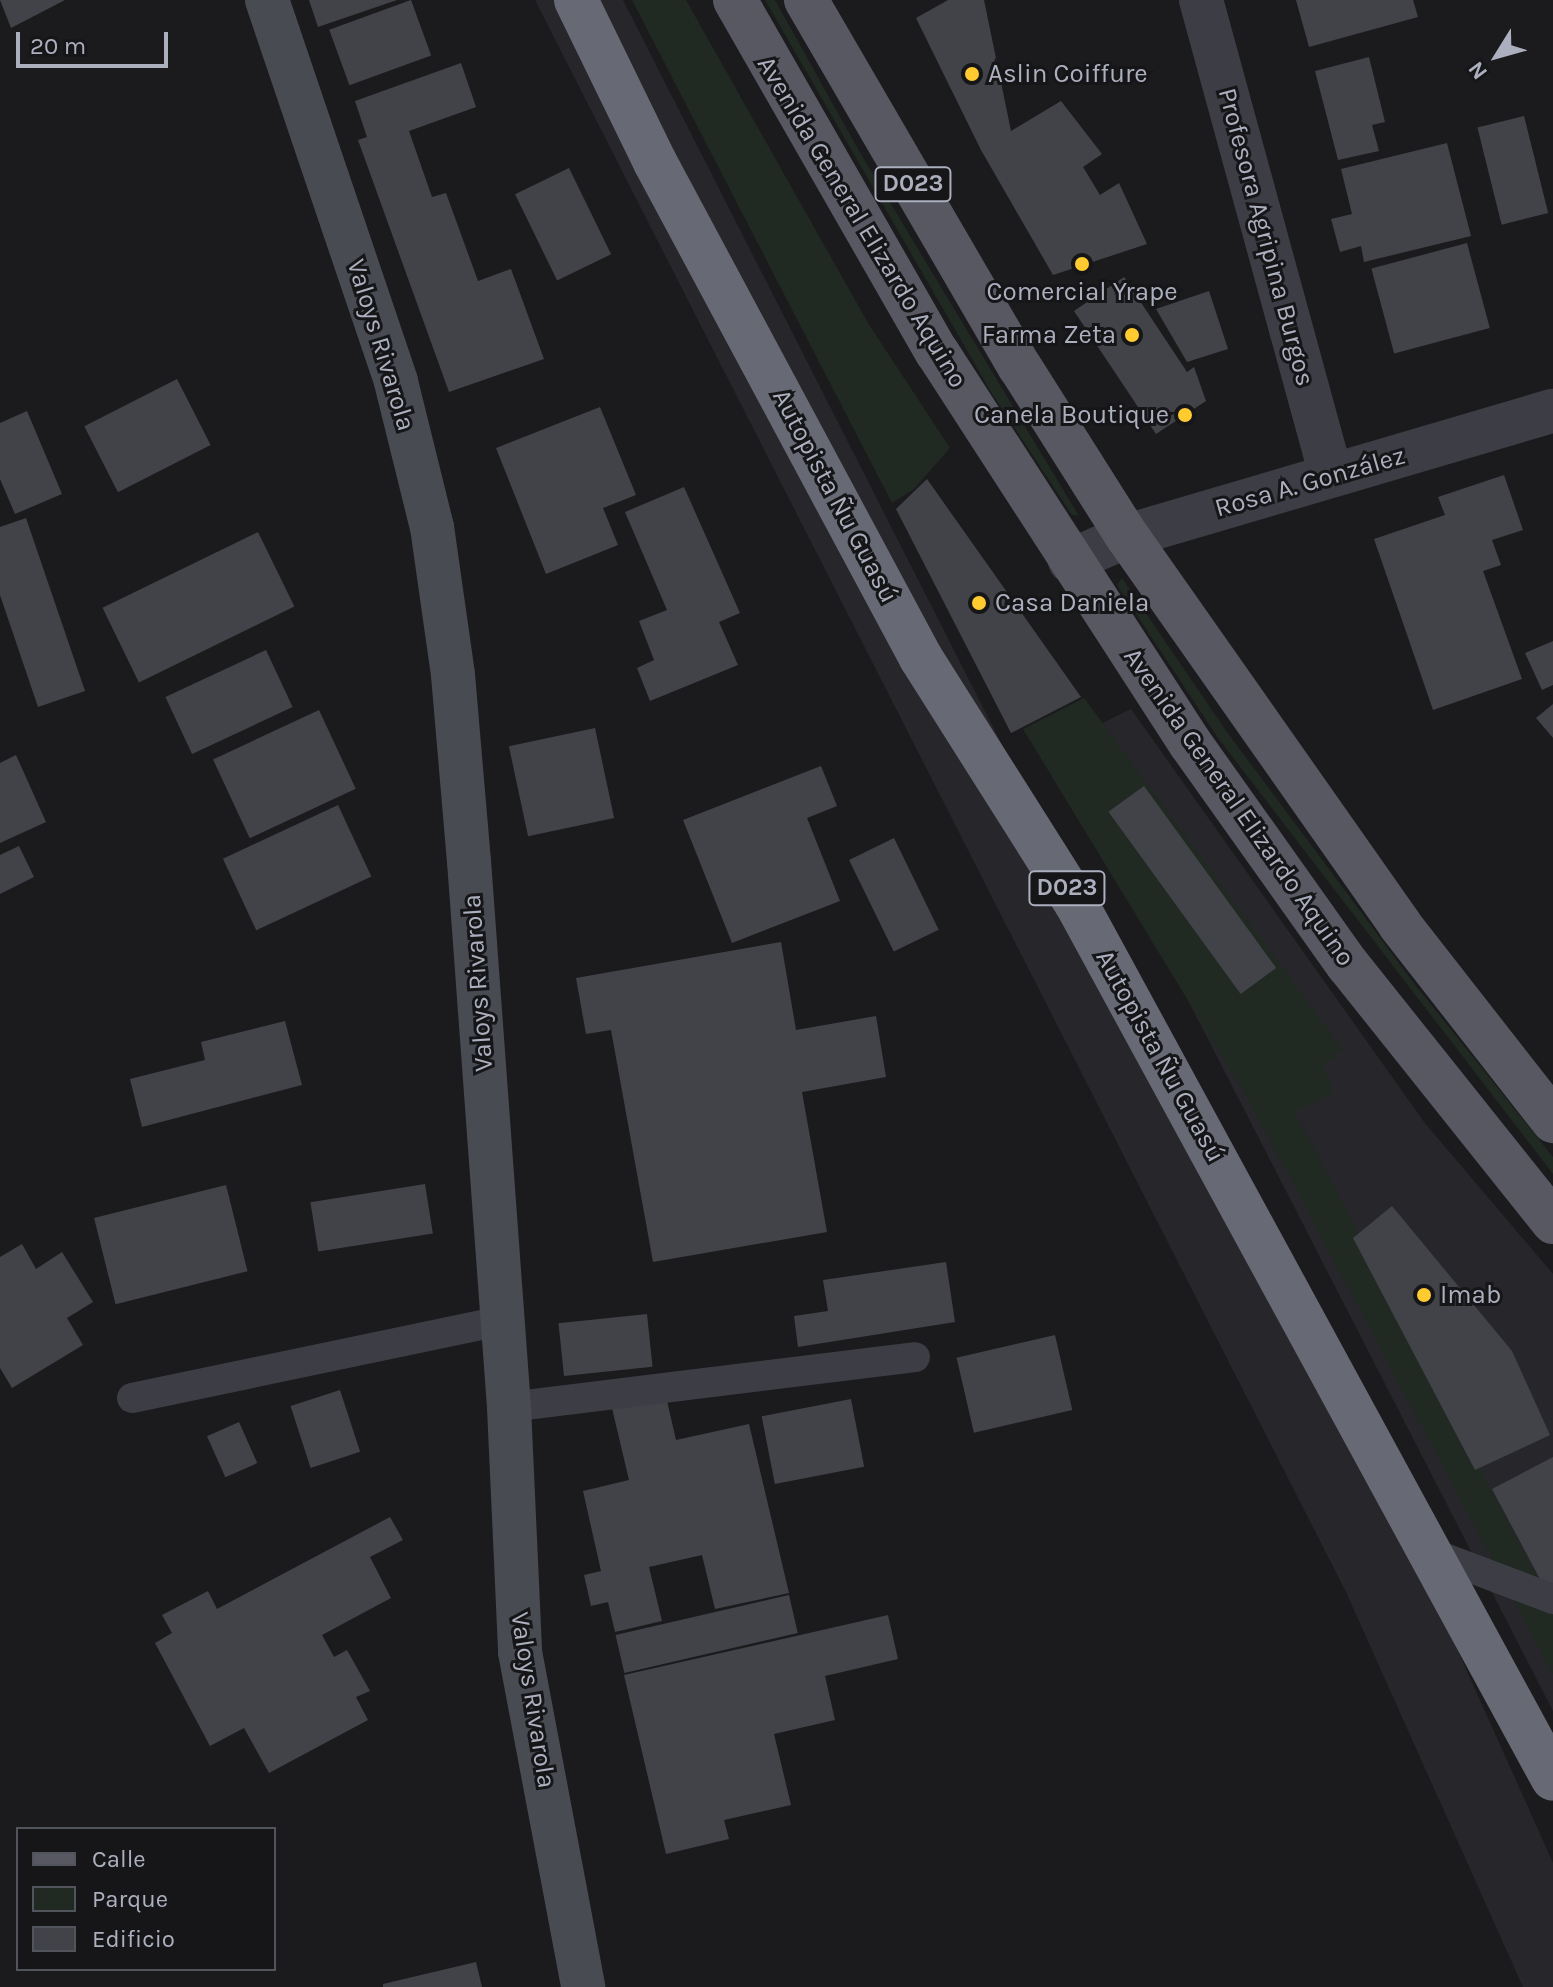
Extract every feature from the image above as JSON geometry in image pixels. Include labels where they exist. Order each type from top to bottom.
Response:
[{"type":"highway","name":"Autopista Ñu Guasú","points":[[576,0],[655,162],[921,658],[1076,903],[1434,1554],[1553,1779]]},
{"type":"main road","name":"Avenida General Elizardo Aquino","points":[[735,0],[937,352],[1190,743],[1348,965],[1553,1222]]},
{"type":"main road","name":"D023","points":[[806,0],[1020,367],[1127,536],[1400,925],[1553,1121]]},
{"type":"street","name":"Valoys Rivarola","points":[[267,0],[396,382],[432,527],[467,830],[509,1407],[520,1652],[583,1987]]},
{"type":"street","name":"Profesora Agripina Burgos","points":[[1201,0],[1331,474]]},
{"type":"street","name":"Rosa A. González","points":[[1070,561],[1127,536],[1553,411]]},
{"type":"lane","points":[[132,1398],[501,1321]]},
{"type":"lane","points":[[509,1407],[915,1357]]},
{"type":"lane","points":[[1434,1554],[1553,1599]]},
{"type":"shaded area","points":[[535,0],[623,0],[1418,1562],[1553,1863],[1553,1987],[1523,1987],[1346,1592]]},
{"type":"shaded area","points":[[1131,709],[1424,1122],[1553,1274],[1553,1711],[1057,745]]},
{"type":"green space","points":[[632,0],[686,0],[868,323],[950,448],[914,489],[892,503]]},
{"type":"green space","points":[[765,0],[775,0],[859,151],[1079,516],[1072,515],[991,392]]},
{"type":"green space","points":[[1122,578],[1227,732],[1413,982],[1553,1157],[1553,1174],[1218,738],[1117,585]]},
{"type":"green space","points":[[1084,698],[1343,1050],[1323,1066],[1334,1092],[1295,1112],[1553,1608],[1553,1674],[1249,1101],[1023,729]]},
{"type":"building","points":[[0,0],[65,0],[11,28]]},
{"type":"building","points":[[309,0],[397,0],[318,27]]},
{"type":"building","points":[[411,0],[431,55],[349,85],[329,30]]},
{"type":"building","points":[[948,0],[984,0],[1011,131],[1061,101],[1102,154],[1083,167],[1100,195],[1119,183],[1147,244],[1053,275],[981,150],[916,18]]},
{"type":"building","points":[[1296,0],[1413,0],[1418,17],[1309,47]]},
{"type":"building","points":[[1369,57],[1385,122],[1372,125],[1379,151],[1338,160],[1315,71]]},
{"type":"building","points":[[461,63],[476,107],[409,131],[432,197],[446,193],[478,281],[511,269],[544,359],[449,392],[358,140],[367,137],[355,101]]},
{"type":"building","points":[[1524,116],[1548,213],[1502,225],[1477,128]]},
{"type":"building","points":[[1447,143],[1471,236],[1364,262],[1361,246],[1340,252],[1331,219],[1352,214],[1341,169]]},
{"type":"building","points":[[569,168],[611,254],[557,281],[515,194]]},
{"type":"building","points":[[1467,243],[1490,328],[1394,354],[1371,269]]},
{"type":"building","points":[[1124,277],[1187,372],[1194,367],[1206,401],[1156,434],[1074,311]]},
{"type":"building","points":[[1209,291],[1228,349],[1187,362],[1156,309]]},
{"type":"building","points":[[177,379],[211,445],[118,492],[84,426]]},
{"type":"building","points":[[600,407],[636,495],[603,508],[618,545],[546,574],[496,448]]},
{"type":"building","points":[[27,411],[62,494],[15,514],[0,479],[0,423]]},
{"type":"building","points":[[1504,475],[1523,530],[1492,540],[1501,565],[1483,571],[1522,679],[1433,710],[1374,539],[1445,515],[1438,497]]},
{"type":"building","name":"Casa Daniela","points":[[927,479],[1081,697],[1011,733],[896,509]]},
{"type":"building","points":[[684,487],[740,613],[719,622],[738,665],[650,701],[637,668],[654,660],[639,621],[667,610],[625,512]]},
{"type":"building","points":[[26,518],[85,691],[38,707],[0,595],[0,527]]},
{"type":"building","points":[[258,532],[294,607],[139,682],[103,608]]},
{"type":"building","points":[[1553,641],[1553,685],[1542,690],[1525,653]]},
{"type":"building","points":[[266,650],[293,707],[192,754],[165,697]]},
{"type":"building","points":[[1553,704],[1553,738],[1536,718]]},
{"type":"building","points":[[319,710],[356,789],[250,838],[213,759]]},
{"type":"building","points":[[595,728],[614,818],[528,836],[509,746]]},
{"type":"building","points":[[16,755],[46,822],[0,843],[0,763]]},
{"type":"building","points":[[821,766],[837,806],[807,818],[840,901],[732,943],[683,820]]},
{"type":"building","points":[[1144,786],[1276,968],[1241,994],[1108,812]]},
{"type":"building","points":[[338,805],[371,877],[256,930],[223,859]]},
{"type":"building","points":[[894,838],[939,930],[894,952],[849,860]]},
{"type":"building","points":[[19,846],[34,877],[0,894],[0,855]]},
{"type":"building","points":[[781,942],[796,1030],[876,1016],[886,1077],[802,1092],[827,1232],[653,1262],[611,1030],[586,1034],[576,978]]},
{"type":"building","points":[[285,1021],[302,1085],[142,1127],[130,1079],[205,1060],[201,1042]]},
{"type":"building","points":[[425,1184],[433,1233],[318,1252],[310,1202]]},
{"type":"building","points":[[226,1185],[248,1271],[116,1304],[94,1218]]},
{"type":"building","name":"Imab","points":[[1392,1206],[1512,1351],[1550,1435],[1475,1470],[1353,1238]]},
{"type":"building","points":[[22,1244],[36,1269],[62,1252],[93,1302],[67,1318],[83,1345],[12,1388],[0,1368],[0,1257]]},
{"type":"building","points":[[946,1262],[955,1322],[798,1347],[794,1316],[828,1311],[823,1280]]},
{"type":"building","points":[[647,1314],[653,1367],[564,1376],[558,1323]]},
{"type":"building","points":[[1055,1335],[1072,1410],[974,1433],[957,1358]]},
{"type":"building","points":[[340,1390],[360,1452],[311,1468],[291,1406]]},
{"type":"building","points":[[665,1392],[676,1440],[749,1424],[789,1593],[715,1609],[702,1555],[649,1567],[662,1621],[615,1632],[608,1602],[591,1606],[584,1575],[601,1571],[583,1491],[629,1480],[611,1404]]},
{"type":"building","points":[[851,1399],[864,1467],[775,1484],[762,1416]]},
{"type":"building","points":[[239,1422],[257,1463],[225,1477],[207,1436]]},
{"type":"building","points":[[1553,1457],[1553,1591],[1548,1594],[1492,1489]]},
{"type":"building","points":[[390,1517],[403,1540],[370,1557],[391,1598],[322,1635],[334,1657],[347,1650],[370,1691],[356,1697],[368,1720],[269,1773],[244,1728],[210,1746],[155,1643],[172,1633],[162,1615],[208,1591],[217,1609]]},
{"type":"building","points":[[789,1595],[798,1633],[624,1673],[616,1635]]},
{"type":"building","points":[[888,1615],[898,1659],[825,1676],[835,1720],[774,1734],[791,1805],[724,1820],[729,1839],[666,1854],[624,1675]]},
{"type":"building","points":[[476,1962],[482,1987],[383,1987],[383,1984]]},
{"type":"place","name":"Aslin Coiffure","points":[[972,74]]},
{"type":"place","name":"Comercial Yrape","points":[[1082,264]]},
{"type":"place","name":"Farma Zeta","points":[[1132,335]]},
{"type":"place","name":"Canela Boutique","points":[[1185,415]]},
{"type":"place","name":"Casa Daniela","points":[[979,603]]},
{"type":"place","name":"Imab","points":[[1424,1295]]}]
